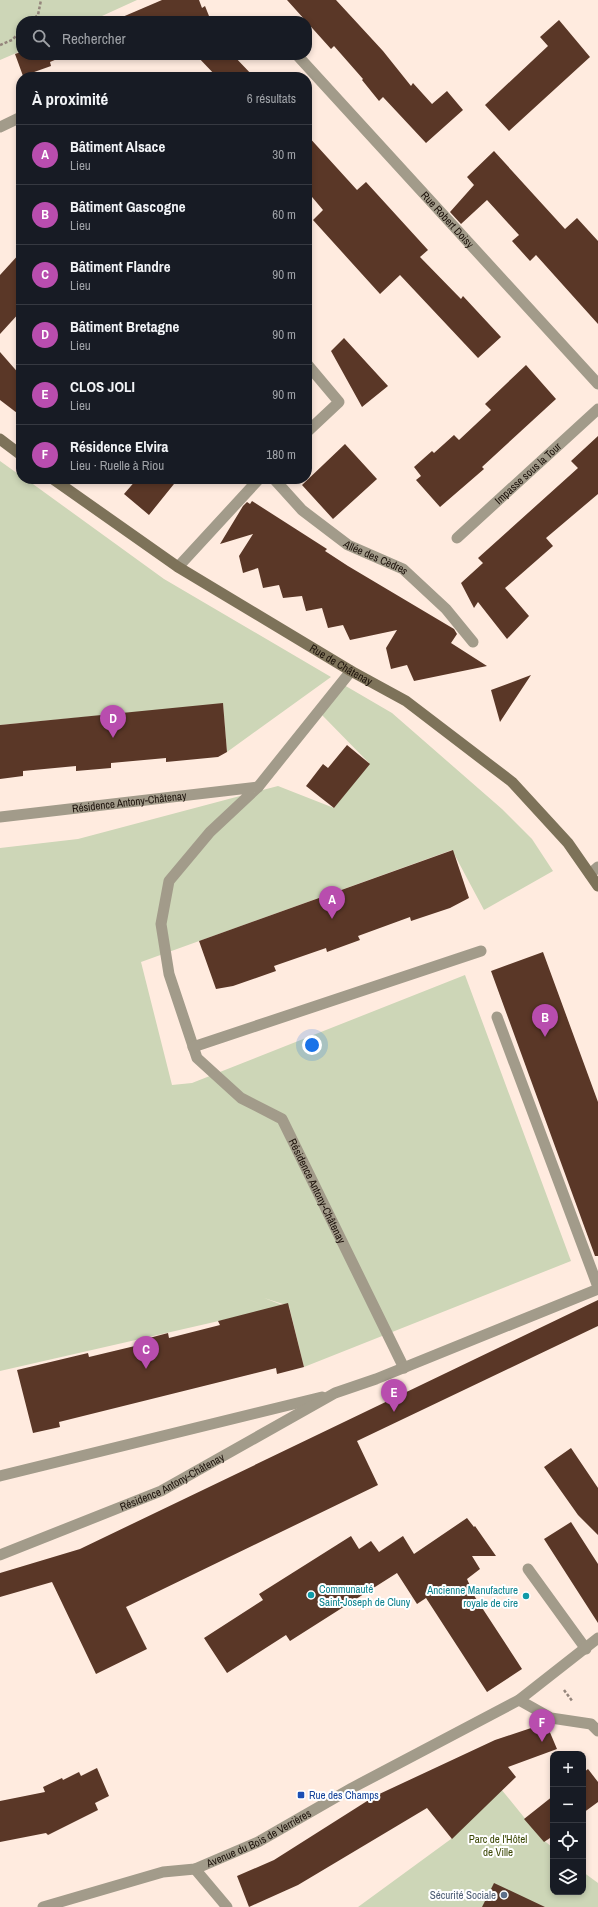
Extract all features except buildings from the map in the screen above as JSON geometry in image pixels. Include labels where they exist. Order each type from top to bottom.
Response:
[{"type":"main road","points":[[0,439],[16,451]]},
{"type":"main road","name":"Rue de Châtenay","points":[[60,484],[178,567],[351,671],[406,701],[512,782],[594,871],[598,886]]},
{"type":"street","name":"Rue Robert Doisy","points":[[302,60],[598,384]]},
{"type":"street","points":[[0,127],[16,119]]},
{"type":"street","points":[[312,370],[339,402],[312,427]]},
{"type":"street","name":"Impasse sous la Tour","points":[[457,538],[598,409]]},
{"type":"street","points":[[178,567],[254,484]]},
{"type":"street","name":"Allée des Cèdres","points":[[279,484],[302,510],[348,545],[403,569],[446,609],[473,642]]},
{"type":"street","name":"Résidence Antony-Châtenay","points":[[351,671],[258,787],[210,832],[169,881],[161,924],[169,974],[197,1058],[240,1098],[282,1119],[404,1368]]},
{"type":"street","name":"Résidence Antony-Châtenay","points":[[0,817],[258,787]]},
{"type":"street","points":[[193,1047],[481,951]]},
{"type":"street","name":"Résidence Antony-Châtenay","points":[[0,1476],[335,1393],[404,1368],[598,1288],[497,1017]]},
{"type":"street","name":"Résidence Antony-Châtenay","points":[[0,1554],[161,1491],[335,1393]]},
{"type":"street","points":[[528,1569],[586,1649]]},
{"type":"street","name":"Avenue du Bois de Verrières","points":[[44,1907],[163,1872],[195,1869],[258,1842],[352,1788],[519,1700],[586,1649],[598,1638]]},
{"type":"street","points":[[519,1700],[551,1718],[591,1724],[598,1731]]},
{"type":"street","points":[[195,1869],[227,1907]]},
{"type":"path","points":[[37,16],[41,0]]},
{"type":"path","points":[[0,45],[12,40],[16,36]]},
{"type":"green space","points":[[0,0],[137,0],[102,16],[16,16],[16,53],[0,60]]},
{"type":"green space","points":[[0,461],[16,472],[16,484],[33,484],[164,579],[331,677],[227,752],[223,704],[0,725]]},
{"type":"green space","points":[[344,685],[392,713],[502,809],[532,839],[553,871],[484,910],[452,850],[141,962],[172,1085],[192,1083],[465,975],[571,1261],[304,1367],[289,1306],[264,1298],[285,1306],[0,1371],[0,848],[78,839],[278,786],[334,808],[369,763],[322,715]]},
{"type":"green space","name":"Parc de l'Hôtel de Ville","points":[[501,1789],[540,1837],[550,1845],[550,1895],[586,1895],[586,1874],[598,1883],[598,1907],[358,1907],[451,1839]]},
{"type":"place","name":"Bâtiment Bretagne","points":[[113,738]]},
{"type":"place","name":"Bâtiment Alsace","points":[[332,919]]},
{"type":"place","name":"Bâtiment Gascogne","points":[[545,1037]]},
{"type":"place","name":"Bâtiment Flandre","points":[[146,1369]]},
{"type":"place","name":"CLOS JOLI","points":[[394,1412]]},
{"type":"place","name":"Communauté Saint-Joseph de Cluny","points":[[311,1595]]},
{"type":"place","name":"Ancienne Manufacture royale de cire","points":[[526,1596]]},
{"type":"place","name":"Résidence Elvira","points":[[542,1742]]},
{"type":"place","name":"Rue des Champs","points":[[301,1795]]},
{"type":"place","name":"Sécurité Sociale","points":[[504,1895]]}]
